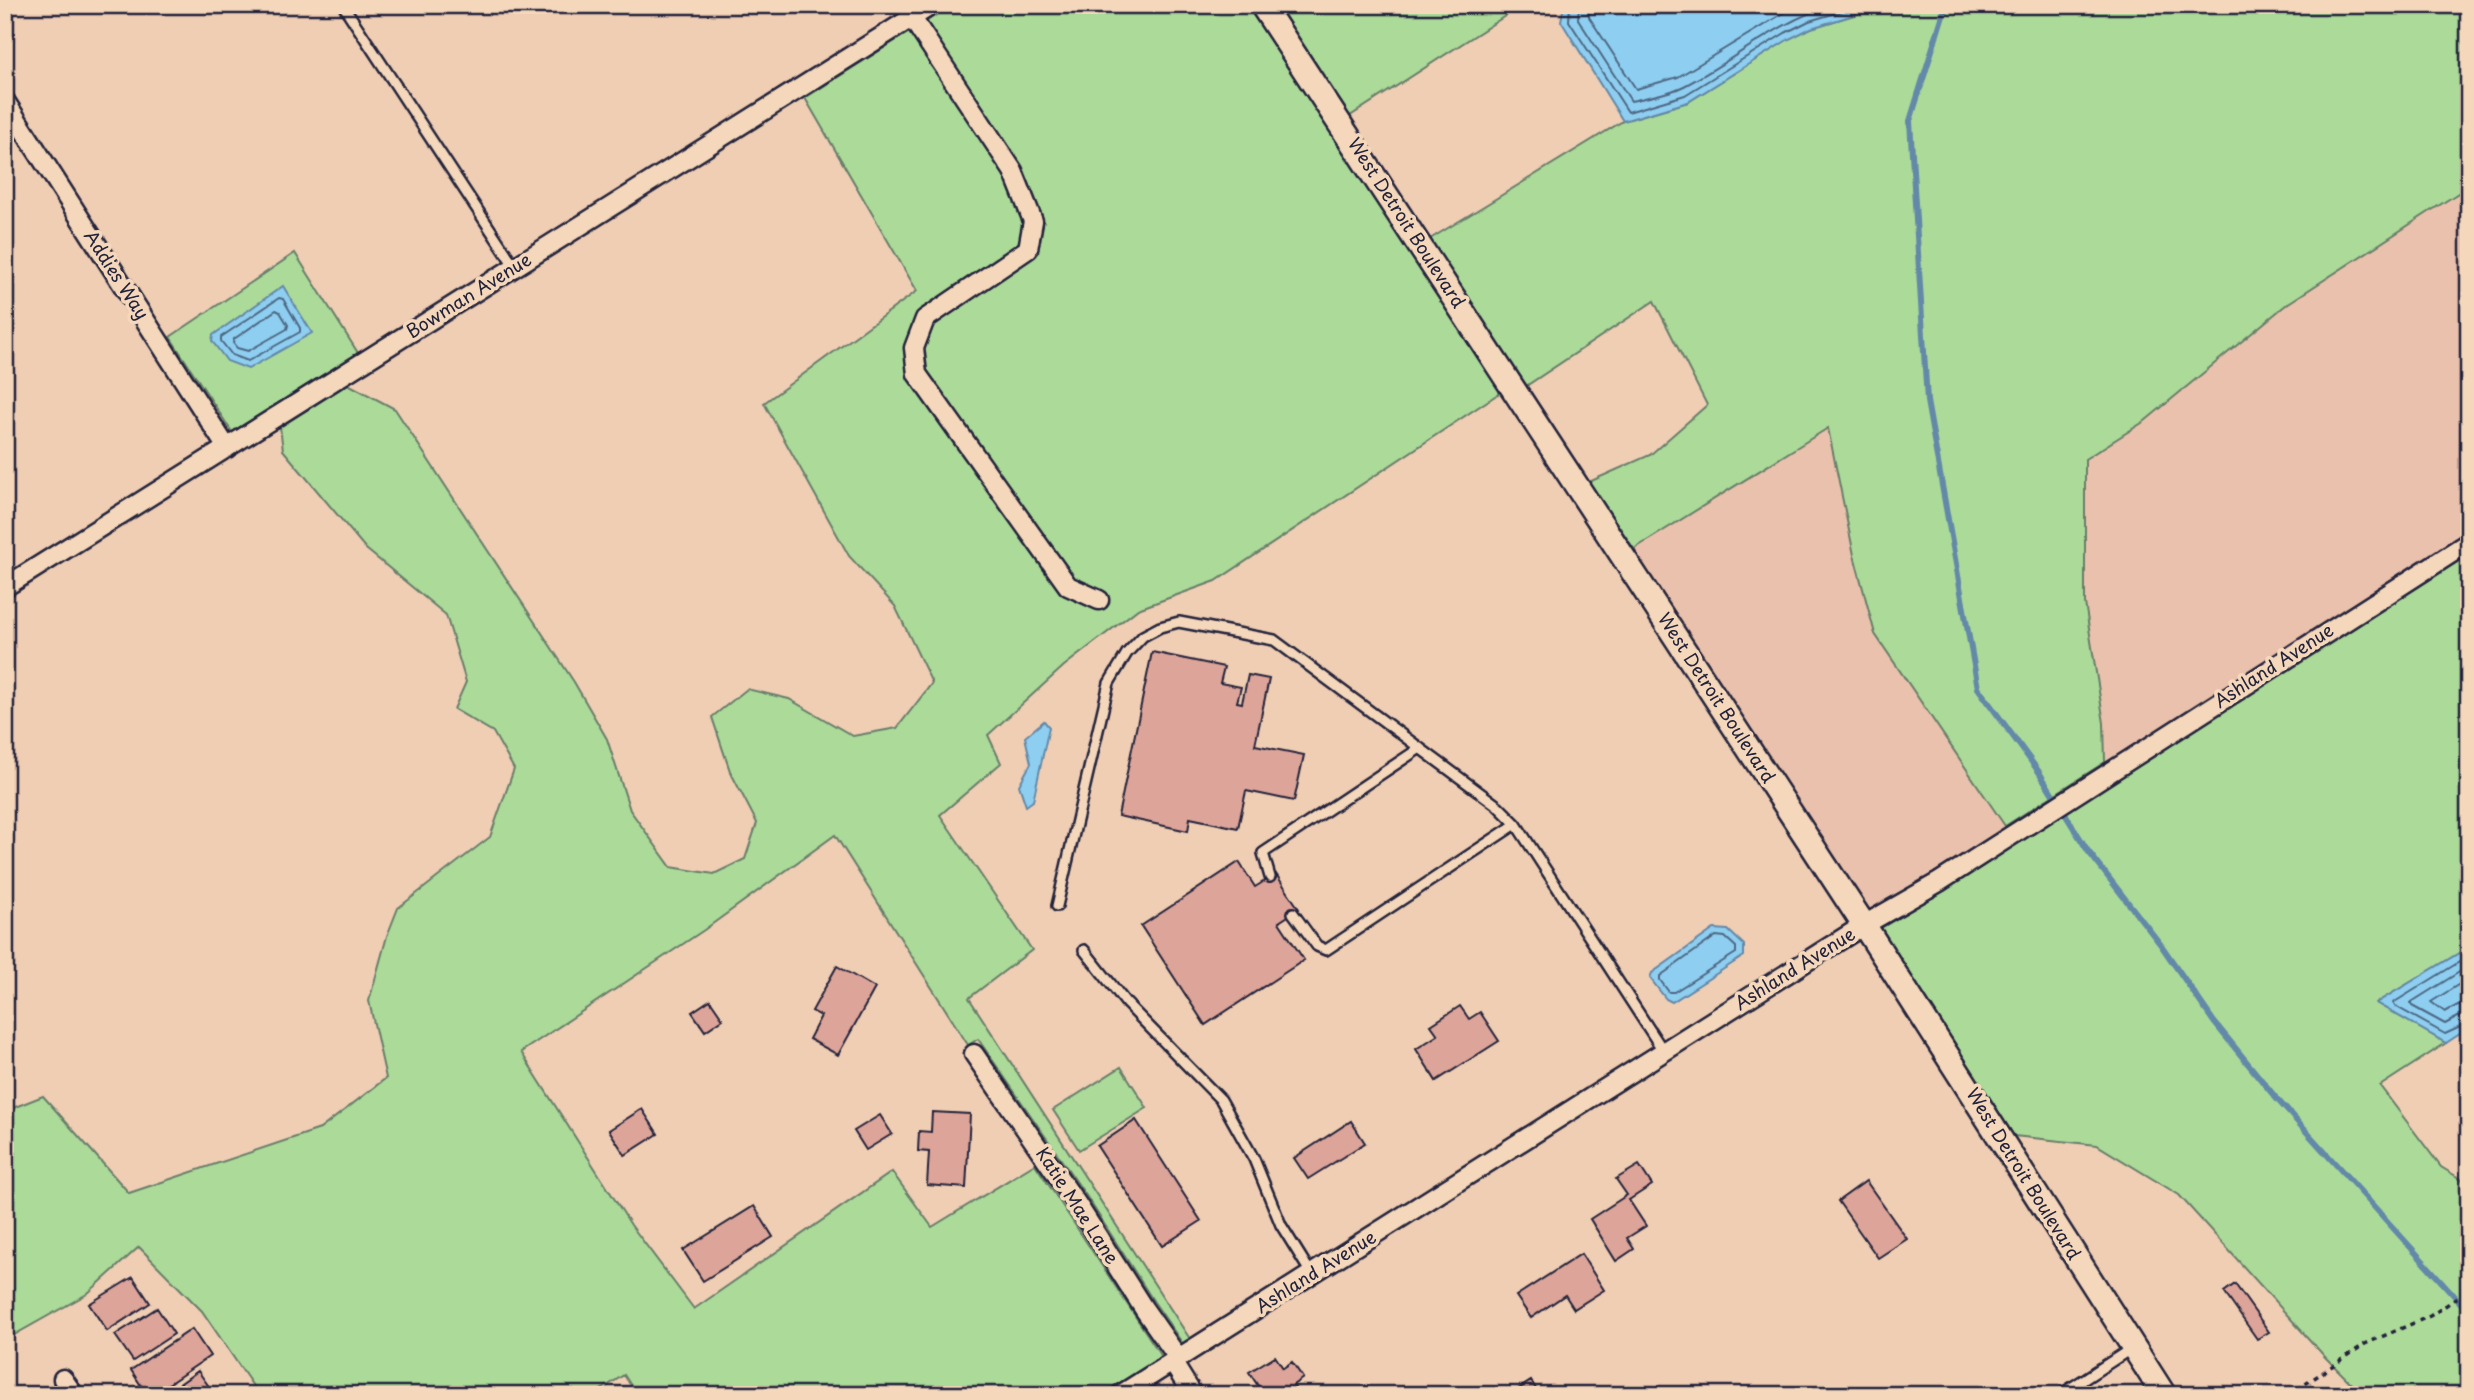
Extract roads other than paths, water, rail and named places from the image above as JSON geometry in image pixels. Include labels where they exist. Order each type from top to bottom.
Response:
[{"type":"street","name":"Bowman Avenue","points":[[5,587],[932,5]]},
{"type":"street","name":"West Detroit Boulevard","points":[[1262,5],[1864,925],[2164,1395]]},
{"type":"street","points":[[912,18],[1013,171],[1033,221],[1028,249],[925,319],[914,348],[917,374],[1068,586],[1099,600]]},
{"type":"street","name":"Addies Way","points":[[5,101],[228,448]]},
{"type":"street","name":"Ashland Avenue","points":[[1120,1395],[1864,925],[1939,882],[2469,542]]},
{"type":"street","name":"Katie Mae Lane","points":[[974,1054],[1077,1204],[1176,1361],[1194,1395]]},
{"type":"street","points":[[63,1379],[74,1395]]},
{"type":"lane","points":[[343,5],[515,267]]},
{"type":"lane","points":[[1056,906],[1109,683],[1127,653],[1143,636],[1160,627],[1179,622],[1273,640],[1497,806],[1516,824],[1664,1052]]},
{"type":"lane","points":[[1270,877],[1262,853],[1420,748]]},
{"type":"lane","points":[[1293,912],[1317,946],[1326,950],[1516,824]]},
{"type":"lane","points":[[1084,950],[1126,1003],[1221,1100],[1254,1159],[1281,1225],[1312,1275]]},
{"type":"lane","points":[[2060,1395],[2118,1360],[2133,1347]]},
{"type":"water","points":[[1564,5],[1855,5],[1857,14],[1811,28],[1789,39],[1688,102],[1623,121],[1561,21]]},
{"type":"water","points":[[283,286],[312,333],[248,369],[227,361],[212,341],[213,335]]},
{"type":"water","points":[[1044,721],[1049,727],[1033,801],[1026,806],[1019,785],[1031,763],[1025,737]]},
{"type":"water","points":[[1714,929],[1728,930],[1744,945],[1744,956],[1672,1002],[1666,999],[1650,978],[1652,973]]},
{"type":"water","points":[[2469,947],[2469,1028],[2446,1043],[2376,1003]]},
{"type":"waterway","points":[[1946,5],[1910,121],[1927,401],[1978,688],[2039,772],[2088,851],[2161,945],[2214,1022],[2276,1098],[2469,1312]]}]
